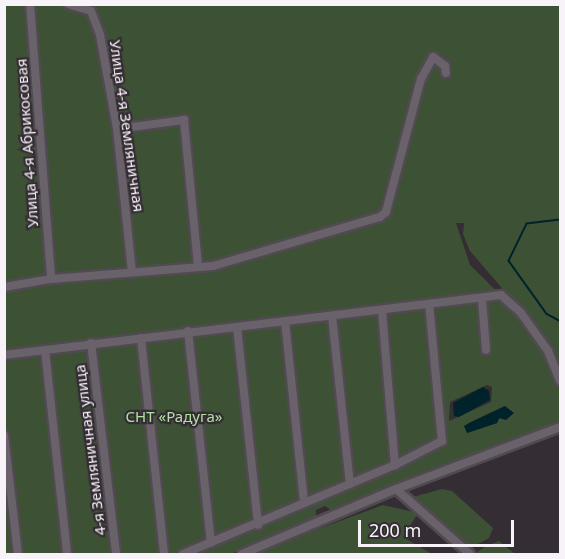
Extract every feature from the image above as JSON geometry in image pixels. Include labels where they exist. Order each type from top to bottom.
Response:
[{"type":"street","name":"Улица 4-я Абрикосовая","points":[[30,4],[51,279]]},
{"type":"street","name":"Улица 4-я Земляничная","points":[[68,4],[91,11],[100,35],[117,129],[132,271]]},
{"type":"street","points":[[4,287],[51,279],[226,263],[380,217],[386,212],[421,79],[433,57],[445,66],[446,73]]},
{"type":"street","points":[[117,129],[184,120],[198,266]]},
{"type":"street","points":[[4,355],[501,295],[521,313],[548,351],[561,381]]},
{"type":"street","points":[[482,299],[486,350]]},
{"type":"street","points":[[183,555],[395,465],[442,441],[429,304]]},
{"type":"street","points":[[382,311],[395,465]]},
{"type":"street","points":[[332,316],[350,484]]},
{"type":"street","points":[[285,321],[304,503]]},
{"type":"street","points":[[237,327],[258,525]]},
{"type":"street","points":[[188,332],[211,543]]},
{"type":"street","points":[[141,338],[164,555]]},
{"type":"street","name":"4-я Земляничная улица","points":[[91,343],[116,555]]},
{"type":"street","points":[[45,350],[67,555]]},
{"type":"street","points":[[242,555],[396,489],[561,427]]},
{"type":"street","points":[[4,435],[18,555]]},
{"type":"street","points":[[396,489],[470,555]]},
{"type":"green space","name":"СНТ «Радуга»","points":[[4,5],[560,5],[560,374],[537,329],[470,251],[463,234],[464,223],[456,223],[470,265],[524,318],[549,355],[560,383],[560,424],[498,445],[334,512],[325,506],[316,510],[316,519],[231,554],[5,554]],"holes":[[[487,385],[492,387],[491,402],[449,421],[450,402]],[[505,406],[497,423],[467,433],[465,427],[469,423]]]},
{"type":"green space","points":[[442,489],[452,491],[493,528],[489,538],[469,549],[414,501],[413,497]]},
{"type":"green space","points":[[383,505],[418,513],[403,537],[432,554],[251,554]]},
{"type":"green space","points":[[499,541],[515,554],[474,554],[486,546]]},
{"type":"water","points":[[483,387],[489,391],[490,400],[459,417],[454,416],[453,403]]},
{"type":"water","points":[[505,406],[514,413],[506,420],[499,418],[497,423],[467,433],[464,426]]},
{"type":"waterway","points":[[560,220],[527,224],[509,261],[547,314],[560,321]]}]
